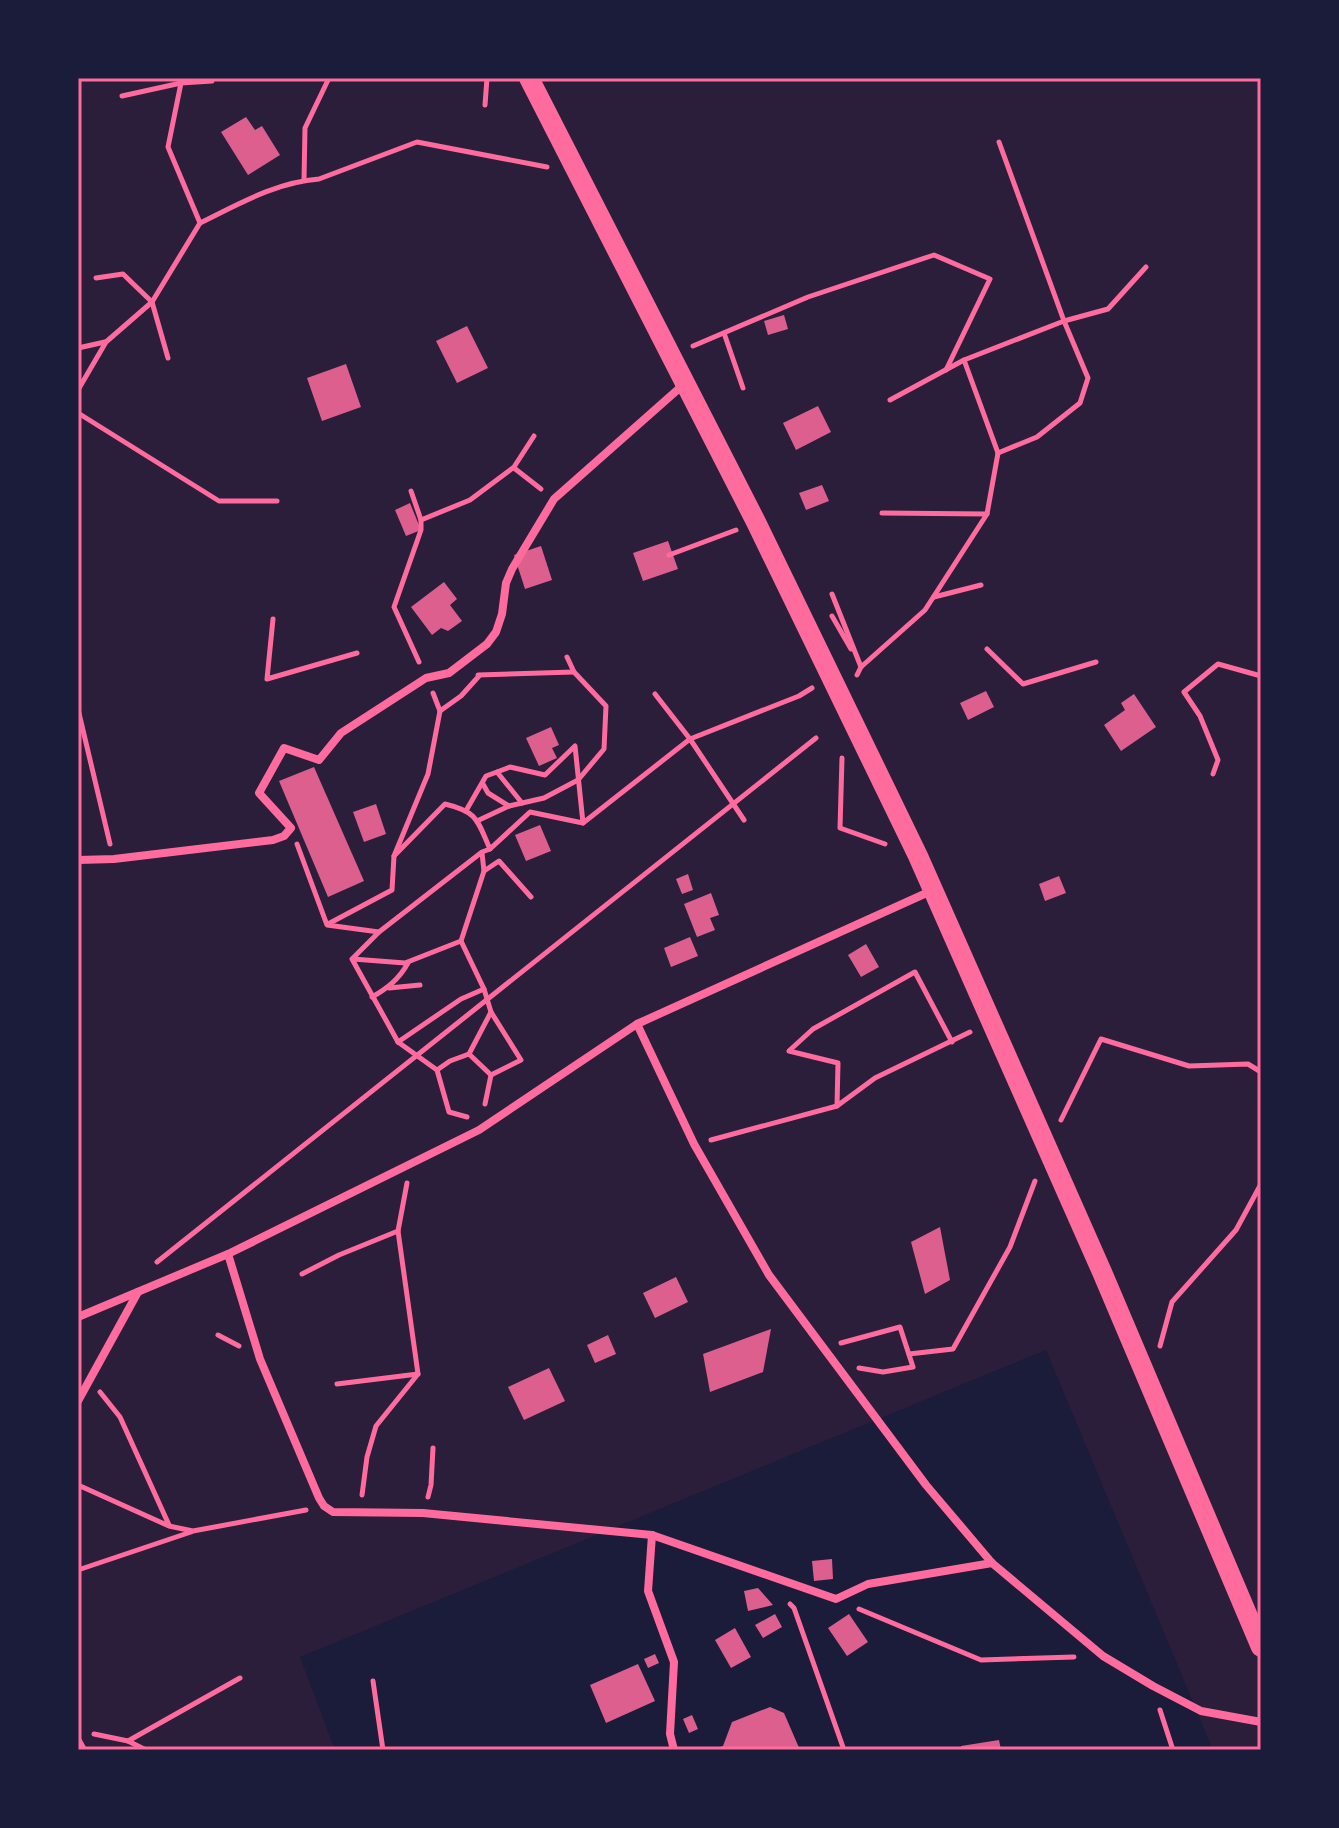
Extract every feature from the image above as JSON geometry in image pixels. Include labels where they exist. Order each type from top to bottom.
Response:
[{"type":"main road","points":[[529,78],[756,522],[918,856],[993,1021],[1261,1647]]},
{"type":"street","points":[[78,860],[114,859],[273,840],[284,836],[291,828],[259,793],[284,748],[319,760],[341,733],[426,678],[449,673],[487,644],[496,632],[502,614],[506,583],[512,569],[554,499],[684,385]]},
{"type":"street","points":[[78,1317],[228,1254],[490,1124],[637,1024],[932,891]]},
{"type":"street","points":[[637,1024],[694,1144],[769,1275],[926,1485],[992,1563],[1103,1656],[1153,1686],[1201,1711],[1261,1722]]},
{"type":"street","points":[[228,1254],[260,1359],[324,1506],[333,1512],[423,1513],[652,1535],[836,1599],[868,1584],[992,1563]]},
{"type":"street","points":[[78,1401],[138,1291]]},
{"type":"street","points":[[652,1535],[648,1591],[674,1662],[670,1734],[674,1750]]},
{"type":"street","points":[[78,1741],[83,1750]]},
{"type":"path","points":[[304,180],[305,128],[329,78]]},
{"type":"path","points":[[485,105],[487,78]]},
{"type":"path","points":[[122,96],[181,83],[212,81]]},
{"type":"path","points":[[181,83],[168,147],[200,223]]},
{"type":"path","points":[[78,390],[106,342],[152,302],[200,223],[265,192],[304,180],[319,179],[417,142],[580,173]]},
{"type":"path","points":[[998,453],[1037,437],[1080,403],[1088,378],[999,142]]},
{"type":"path","points":[[671,355],[808,297],[934,255],[990,279],[946,370]]},
{"type":"path","points":[[890,400],[964,360],[1064,321],[1108,309],[1146,267]]},
{"type":"path","points":[[96,278],[123,274],[152,302],[168,358]]},
{"type":"path","points":[[724,333],[743,388]]},
{"type":"path","points":[[78,348],[106,342]]},
{"type":"path","points":[[352,959],[379,932],[490,849],[530,812],[583,823],[690,739],[799,696],[831,678],[861,667],[925,610],[987,514],[998,453],[964,360]]},
{"type":"path","points":[[78,413],[219,501],[277,501]]},
{"type":"path","points":[[421,520],[470,500],[514,467],[534,436]]},
{"type":"path","points":[[514,467],[554,499]]},
{"type":"path","points":[[327,925],[392,890],[394,856],[428,774],[440,711],[394,607],[421,530],[421,520],[411,491]]},
{"type":"path","points":[[882,513],[987,514]]},
{"type":"path","points":[[669,555],[756,522]]},
{"type":"path","points":[[933,597],[981,585]]},
{"type":"path","points":[[832,594],[861,667]]},
{"type":"path","points":[[831,615],[861,667]]},
{"type":"path","points":[[273,619],[267,679],[357,653]]},
{"type":"path","points":[[987,649],[1023,684],[1096,662]]},
{"type":"path","points":[[477,821],[509,806],[544,798],[578,780],[604,749],[606,706],[574,672],[567,657]]},
{"type":"path","points":[[1213,774],[1218,760],[1200,716],[1184,692],[1218,664],[1261,676]]},
{"type":"path","points":[[449,673],[574,672]]},
{"type":"path","points":[[440,711],[461,696],[479,675]]},
{"type":"path","points":[[655,694],[690,739],[744,820]]},
{"type":"path","points":[[78,709],[114,859]]},
{"type":"path","points":[[856,728],[843,756],[840,828],[918,856]]},
{"type":"path","points":[[153,1265],[816,738]]},
{"type":"path","points":[[467,809],[486,776],[510,767],[545,775],[575,746],[583,823]]},
{"type":"path","points":[[497,772],[522,803]]},
{"type":"path","points":[[483,783],[488,793],[509,806]]},
{"type":"path","points":[[394,856],[445,804],[467,809],[477,821],[490,849]]},
{"type":"path","points":[[291,828],[327,925]]},
{"type":"path","points":[[482,852],[484,871],[461,941],[484,989],[491,1012],[521,1060],[491,1075]]},
{"type":"path","points":[[484,871],[499,861],[531,897]]},
{"type":"path","points":[[327,925],[379,932]]},
{"type":"path","points":[[352,959],[409,962],[461,941]]},
{"type":"path","points":[[352,959],[398,1042],[437,1070],[449,1112],[475,1120],[482,1117]]},
{"type":"path","points":[[372,997],[388,988],[409,962]]},
{"type":"path","points":[[837,1106],[838,1063],[789,1051],[813,1029],[839,1014],[915,972],[952,1042]]},
{"type":"path","points":[[388,988],[420,985]]},
{"type":"path","points":[[398,1042],[461,999],[484,989]]},
{"type":"path","points":[[437,1070],[469,1054],[491,1012]]},
{"type":"path","points":[[694,1144],[837,1106],[875,1078],[993,1021]]},
{"type":"path","points":[[909,1354],[953,1349],[1010,1247],[1047,1147],[1101,1039],[1189,1066],[1248,1064],[1261,1072]]},
{"type":"path","points":[[469,1054],[491,1075]]},
{"type":"path","points":[[482,1117],[491,1075]]},
{"type":"path","points":[[482,1117],[490,1124]]},
{"type":"path","points":[[359,1514],[367,1457],[376,1426],[418,1374],[398,1231],[410,1163]]},
{"type":"path","points":[[1150,1386],[1172,1302],[1236,1230],[1261,1184]]},
{"type":"path","points":[[302,1274],[398,1231]]},
{"type":"path","points":[[824,1347],[900,1327],[913,1367],[883,1372],[851,1367],[842,1371]]},
{"type":"path","points":[[337,1384],[418,1374]]},
{"type":"path","points":[[90,1379],[120,1417],[169,1526]]},
{"type":"path","points":[[423,1513],[431,1485],[433,1448]]},
{"type":"path","points":[[78,1485],[169,1526],[193,1531]]},
{"type":"path","points":[[78,1570],[193,1531],[324,1506]]},
{"type":"path","points":[[783,1599],[794,1608],[844,1750]]},
{"type":"path","points":[[836,1599],[981,1660],[1103,1656]]},
{"type":"path","points":[[128,1741],[240,1678]]},
{"type":"path","points":[[373,1681],[383,1750]]},
{"type":"path","points":[[1153,1686],[1173,1750]]},
{"type":"path","points":[[91,1733],[128,1741],[146,1750]]},
{"type":"shaded area","points":[[78,78],[1261,78],[1261,1750],[1213,1750],[1046,1350],[300,1657],[335,1750],[78,1750]]},
{"type":"building","points":[[246,117],[255,130],[262,126],[280,155],[248,175],[221,132]]},
{"type":"building","points":[[784,315],[788,329],[768,335],[764,321]]},
{"type":"building","points":[[467,326],[488,368],[457,383],[436,341]]},
{"type":"building","points":[[346,364],[361,407],[322,421],[307,378]]},
{"type":"building","points":[[818,406],[831,432],[796,450],[783,423]]},
{"type":"building","points":[[822,485],[829,501],[806,510],[799,493]]},
{"type":"building","points":[[410,503],[421,530],[406,536],[395,510]]},
{"type":"building","points":[[668,541],[678,569],[643,581],[633,553]]},
{"type":"building","points":[[541,546],[552,580],[525,589],[514,555]]},
{"type":"building","points":[[444,582],[457,599],[450,605],[462,621],[448,631],[441,628],[432,635],[411,607]]},
{"type":"building","points":[[986,691],[994,707],[968,720],[960,703]]},
{"type":"building","points":[[1134,694],[1156,727],[1121,751],[1104,725],[1125,710],[1121,703]]},
{"type":"building","points":[[551,727],[559,745],[552,748],[557,758],[539,766],[526,738]]},
{"type":"building","points":[[314,767],[364,881],[328,897],[279,781]]},
{"type":"building","points":[[376,804],[386,834],[364,842],[353,812]]},
{"type":"building","points":[[540,825],[551,851],[526,861],[515,835]]},
{"type":"building","points":[[688,874],[693,890],[682,894],[676,879]]},
{"type":"building","points":[[1059,876],[1066,893],[1045,901],[1039,884]]},
{"type":"building","points":[[711,893],[719,915],[710,918],[715,930],[697,937],[684,904]]},
{"type":"building","points":[[690,937],[698,956],[671,967],[664,948]]},
{"type":"building","points":[[866,944],[879,967],[861,977],[848,955]]},
{"type":"building","points":[[940,1227],[950,1280],[925,1294],[911,1242]]},
{"type":"building","points":[[676,1277],[688,1302],[655,1318],[643,1293]]},
{"type":"building","points":[[771,1329],[763,1372],[710,1392],[703,1354]]},
{"type":"building","points":[[608,1335],[616,1354],[595,1363],[587,1345]]},
{"type":"building","points":[[549,1368],[565,1401],[524,1420],[508,1387]]},
{"type":"building","points":[[832,1559],[833,1579],[814,1581],[812,1561]]},
{"type":"building","points":[[758,1588],[773,1605],[748,1611],[744,1591]]},
{"type":"building","points":[[775,1614],[782,1627],[763,1638],[755,1625]]},
{"type":"building","points":[[849,1614],[868,1642],[847,1656],[828,1628]]},
{"type":"building","points":[[735,1628],[751,1657],[731,1668],[715,1640]]},
{"type":"building","points":[[655,1654],[659,1663],[648,1668],[644,1659]]},
{"type":"building","points":[[638,1664],[655,1701],[606,1723],[590,1685]]},
{"type":"building","points":[[770,1707],[784,1713],[800,1750],[713,1750],[723,1746],[732,1722]]},
{"type":"building","points":[[692,1715],[698,1729],[689,1733],[683,1719]]},
{"type":"building","points":[[999,1740],[1001,1750],[961,1750],[961,1746]]}]
